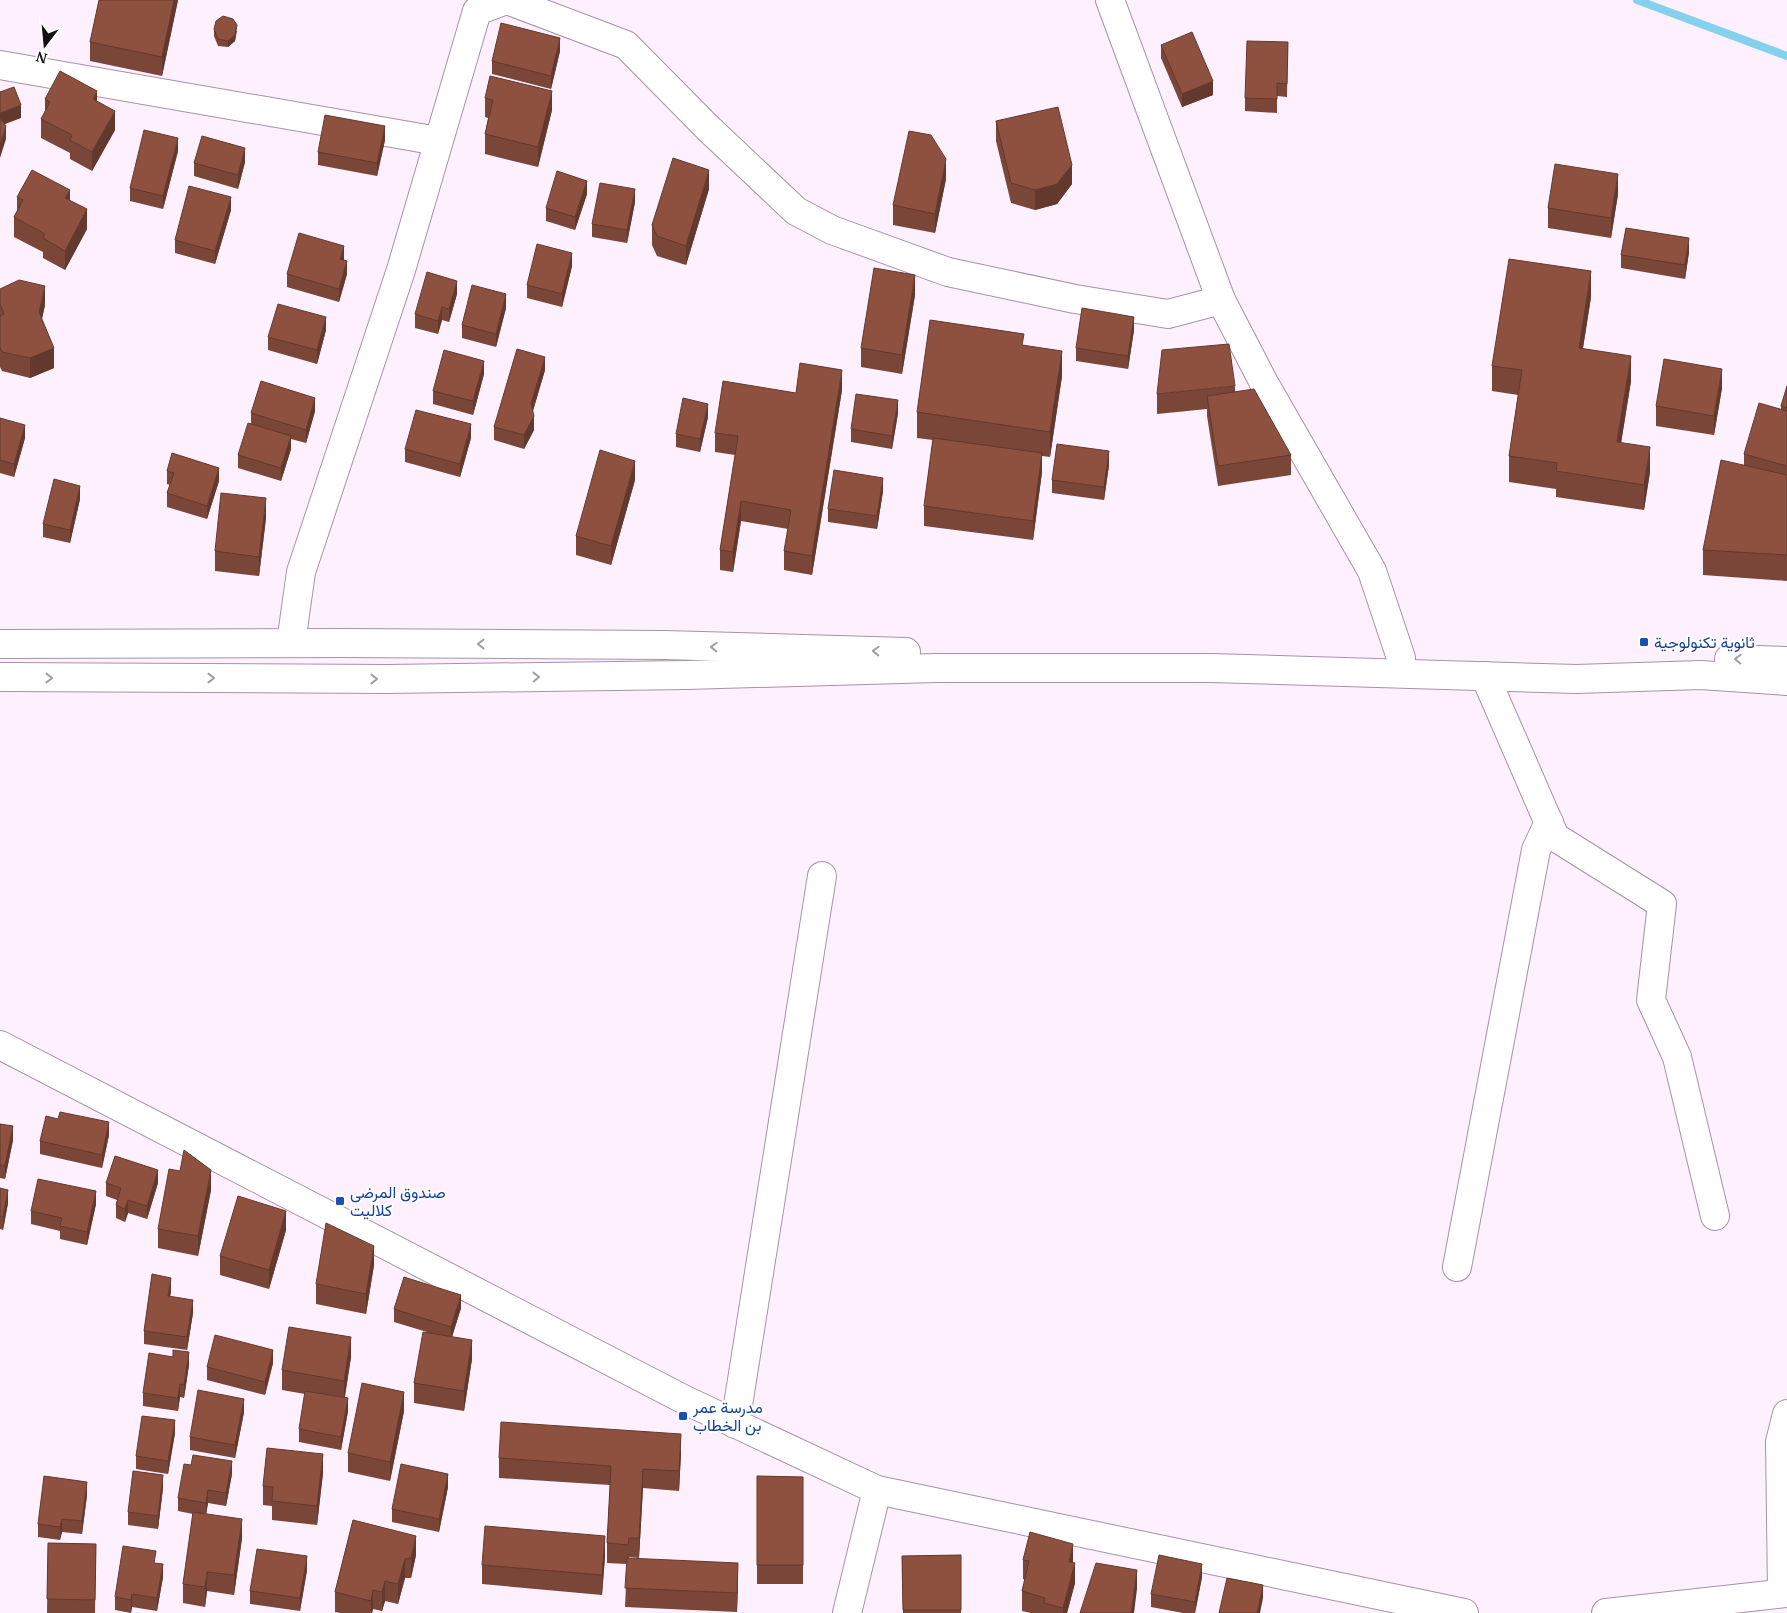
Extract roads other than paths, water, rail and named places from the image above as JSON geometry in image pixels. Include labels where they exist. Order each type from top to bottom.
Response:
[{"type":"street","points":[[291,643],[301,572],[401,270],[476,11],[507,0],[626,45],[796,211],[832,230],[948,272],[1075,298],[1168,314],[1221,300]]},
{"type":"street","points":[[1110,0],[1221,300],[1264,383],[1372,571],[1401,658]]},
{"type":"street","points":[[0,65],[438,142]]},
{"type":"street","points":[[0,644],[666,645],[918,652],[1123,653],[1575,662],[1697,657],[1787,661]]},
{"type":"street","points":[[0,677],[388,679],[686,675],[936,668],[1211,668],[1576,679],[1701,675],[1787,681]]},
{"type":"street","points":[[1485,676],[1555,837],[1662,904],[1651,1000],[1678,1057],[1715,1216]]},
{"type":"street","points":[[1457,1268],[1536,850],[1549,822]]},
{"type":"street","points":[[735,1424],[822,876]]},
{"type":"street","points":[[0,1045],[676,1396],[877,1490],[1464,1613]]},
{"type":"street","points":[[1606,1613],[1784,1593],[1780,1442],[1787,1414]]},
{"type":"street","points":[[847,1613],[877,1490]]},
{"type":"waterway","points":[[1637,0],[1787,56]]},
{"type":"place","name":"ثانوية تكنولوجية","points":[[1644,642]]},
{"type":"place","name":"صندوق المرضى كلاليت","points":[[340,1201]]},
{"type":"place","name":"مدرسة عمر بن الخطاب","points":[[683,1416]]}]
